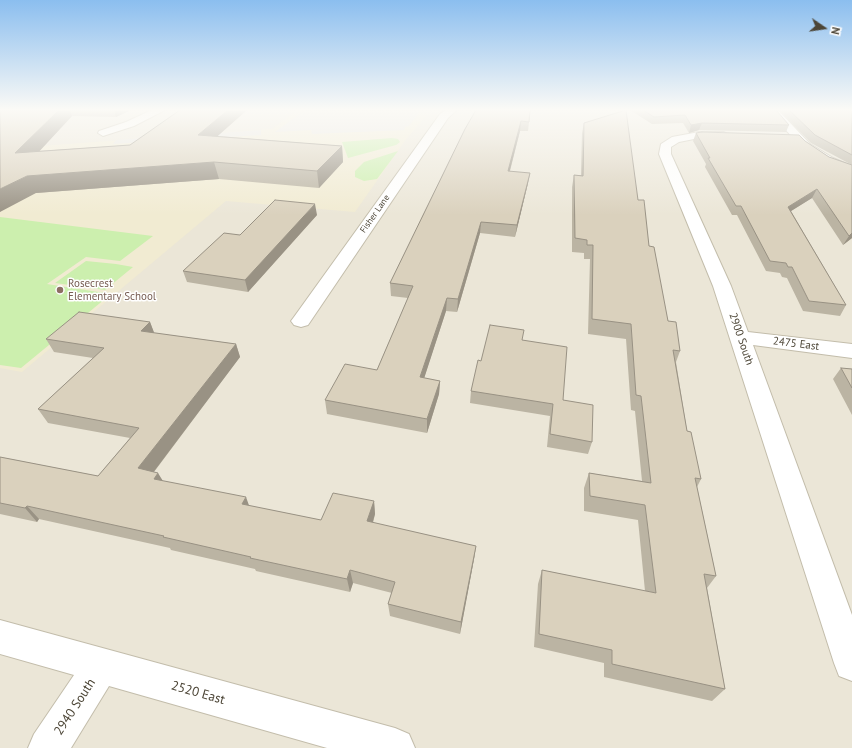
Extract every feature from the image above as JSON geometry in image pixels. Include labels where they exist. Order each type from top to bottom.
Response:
[{"type":"street","name":"Fisher Lane","points":[[301,321],[424,145]]},
{"type":"street","name":"2900 South","points":[[667,145],[664,150],[722,286],[852,663]]},
{"type":"street","points":[[805,145],[815,153],[852,170]]},
{"type":"street","name":"2475 East","points":[[740,337],[852,351]]},
{"type":"street","name":"2520 East","points":[[0,638],[395,748]]},
{"type":"street","name":"2940 South","points":[[48,748],[101,666]]},
{"type":"shaded area","points":[[0,145],[852,145],[852,748],[0,748]]},
{"type":"shaded area","name":"Rosecrest Elementary School","points":[[56,145],[402,145],[355,212],[226,201],[22,372],[0,368],[0,149]]},
{"type":"green space","points":[[343,145],[396,145],[396,145],[348,158]]},
{"type":"green space","points":[[398,151],[377,179],[364,181],[355,177],[355,171],[364,162]]},
{"type":"green space","points":[[0,217],[153,236],[120,261],[86,257],[47,284],[111,294],[21,368],[0,365]]},
{"type":"green space","points":[[86,261],[133,267],[105,290],[55,283]]},
{"type":"building","points":[[0,145],[23,145],[15,153],[130,145],[342,146],[317,171],[214,162],[27,176],[0,189]]},
{"type":"building","points":[[457,145],[515,145],[508,171],[530,173],[517,225],[481,222],[458,299],[447,298],[420,377],[440,381],[427,419],[325,400],[345,364],[377,370],[413,286],[390,283]]},
{"type":"building","points":[[584,145],[631,145],[638,200],[644,200],[649,246],[654,247],[668,321],[676,322],[680,351],[673,350],[687,431],[691,432],[701,479],[695,478],[716,576],[704,574],[725,689],[612,664],[612,650],[539,634],[542,570],[656,593],[645,505],[590,496],[589,473],[651,483],[641,396],[636,395],[631,324],[592,319],[593,245],[587,245],[587,240],[575,238],[574,175],[583,176]]},
{"type":"building","points":[[703,145],[811,145],[829,157],[852,165],[852,233],[849,236],[817,189],[788,207],[846,305],[809,301],[792,267],[788,267],[786,263],[770,261],[741,206],[736,206],[708,158],[710,158]]},
{"type":"building","points":[[833,145],[852,145],[852,155]]},
{"type":"building","points":[[275,200],[315,204],[245,280],[183,271],[224,233],[240,235]]},
{"type":"building","points":[[79,312],[150,322],[141,331],[236,344],[138,468],[158,473],[154,479],[246,497],[242,504],[321,520],[333,493],[374,501],[367,521],[476,546],[461,622],[388,604],[395,582],[350,570],[347,579],[250,558],[251,557],[163,537],[164,536],[27,506],[25,508],[0,503],[0,457],[98,476],[139,428],[38,409],[104,348],[46,339]]},
{"type":"building","points":[[490,325],[524,330],[522,340],[567,347],[563,400],[593,405],[592,442],[550,434],[553,404],[471,391],[478,360],[481,361]]},
{"type":"building","points":[[841,368],[852,369],[852,388]]},
{"type":"place","name":"Rosecrest Elementary School","points":[[60,290]]}]
